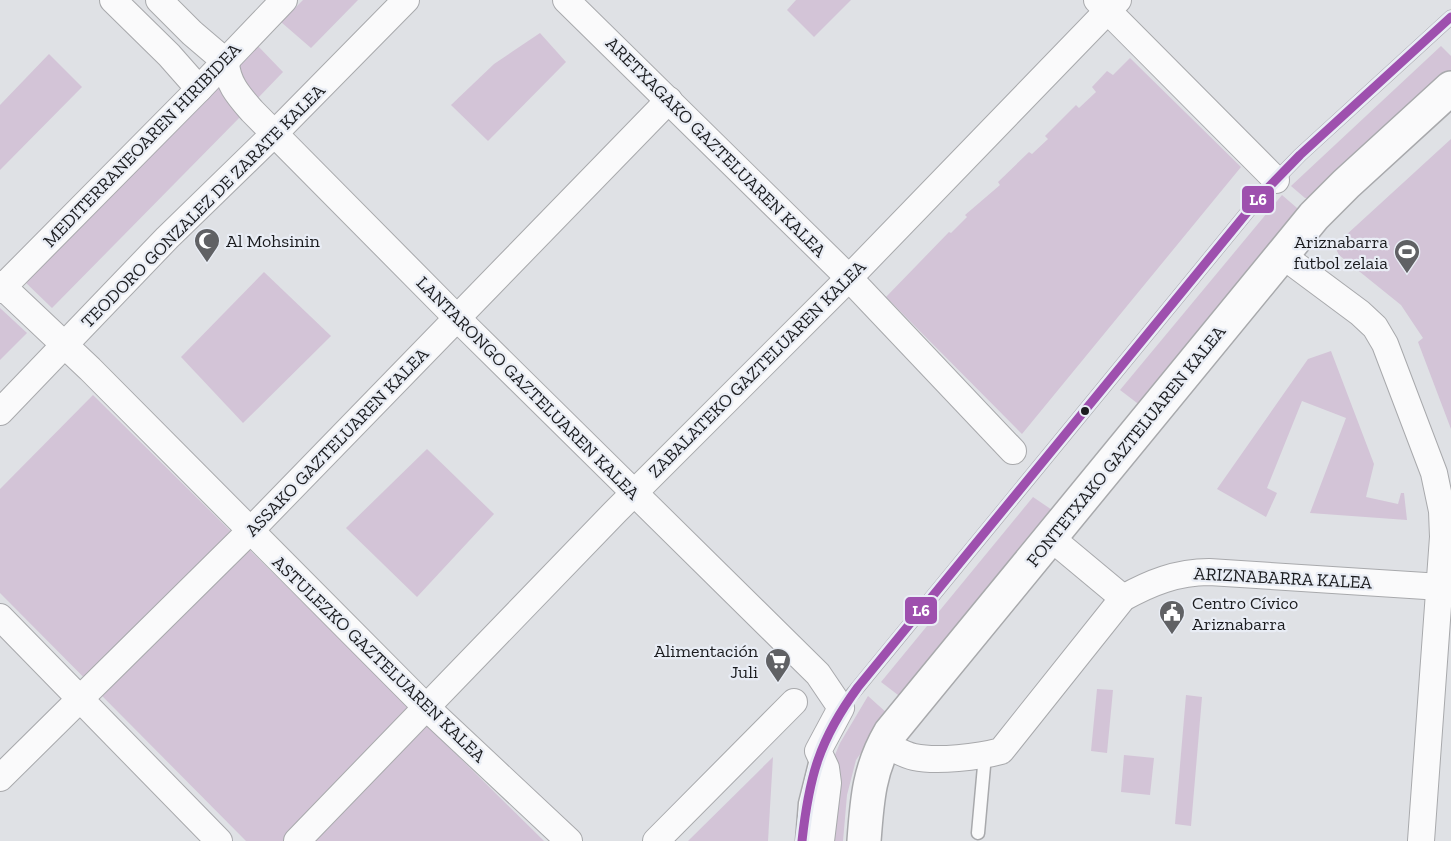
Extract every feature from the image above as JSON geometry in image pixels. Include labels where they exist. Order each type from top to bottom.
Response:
[{"type":"main road","name":"FONTETXAKO GAZTELUAREN KALEA","points":[[864,841],[871,775],[884,744],[897,723],[1324,206],[1451,88]]},
{"type":"street","points":[[113,0],[199,89]]},
{"type":"street","points":[[159,0],[192,33],[226,62]]},
{"type":"street","name":"MEDITERRANEOAREN HIRIBIDEA","points":[[1,287],[226,62],[284,0]]},
{"type":"street","name":"TEODORO GONZALEZ DE ZARATE KALEA","points":[[0,412],[66,346],[167,238],[275,133],[406,0]]},
{"type":"street","name":"ARETXAGAKO GAZTELUAREN KALEA","points":[[566,0],[849,278],[1014,450]]},
{"type":"street","points":[[1107,4],[1276,180]]},
{"type":"street","name":"ZABALATEKO GAZTELUAREN KALEA","points":[[297,841],[633,493],[849,278],[1107,4]]},
{"type":"street","name":"LANTARONGO GAZTELUAREN KALEA","points":[[226,62],[226,75],[236,94],[458,319],[818,674],[841,708]]},
{"type":"street","name":"ASSAKO GAZTELUAREN KALEA","points":[[0,778],[250,531],[669,100]]},
{"type":"street","points":[[1282,255],[1360,313],[1375,327],[1385,344],[1434,473],[1442,511],[1441,587],[1421,841]]},
{"type":"street","name":"ASTULEZKO GAZTELUAREN KALEA","points":[[1,287],[66,346],[426,707],[569,841]]},
{"type":"street","points":[[1050,538],[1123,598]]},
{"type":"street","name":"ARIZNABARRA KALEA","points":[[884,744],[912,757],[926,759],[985,755],[1001,751],[1123,598],[1146,585],[1174,575],[1192,572],[1441,587]]},
{"type":"street","points":[[0,617],[219,841]]},
{"type":"street","points":[[656,841],[794,702]]},
{"type":"street","points":[[821,841],[828,783],[826,768],[818,752],[841,708]]},
{"type":"lane","points":[[841,708],[1250,209],[1300,155],[1451,18]]},
{"type":"lane","points":[[802,841],[806,794],[818,752]]},
{"type":"lane","points":[[978,833],[985,755]]},
{"type":"shaded area","points":[[303,0],[358,0],[311,48],[281,22]]},
{"type":"shaded area","points":[[796,0],[851,0],[814,37],[787,10]]},
{"type":"shaded area","points":[[540,33],[566,62],[488,141],[451,105],[494,64]]},
{"type":"shaded area","points":[[256,44],[283,72],[257,99],[237,71],[241,60]]},
{"type":"shaded area","points":[[1441,46],[1451,56],[1451,72],[1315,198],[1305,198],[1291,186]]},
{"type":"shaded area","points":[[49,54],[82,87],[0,170],[0,105]]},
{"type":"shaded area","points":[[1130,58],[1241,167],[1022,434],[886,297],[949,232],[951,233],[967,217],[965,215],[1000,185],[998,182],[1029,152],[1032,154],[1048,139],[1045,136],[1076,105],[1079,108],[1096,92],[1092,87],[1107,71],[1113,75]]},
{"type":"shaded area","points":[[216,86],[244,113],[52,308],[23,280]]},
{"type":"shaded area","name":"Ariznabarra futbol zelaia","points":[[1451,139],[1451,429],[1418,342],[1423,338],[1401,305],[1339,255],[1336,249],[1345,236]]},
{"type":"shaded area","points":[[1282,195],[1297,208],[1297,217],[1141,406],[1120,390]]},
{"type":"shaded area","points":[[264,272],[331,336],[243,423],[181,357]]},
{"type":"shaded area","points":[[0,308],[27,333],[0,360]]},
{"type":"shaded area","points":[[1331,351],[1374,464],[1366,497],[1398,504],[1401,493],[1404,493],[1407,520],[1310,513],[1346,418],[1302,401],[1267,488],[1277,493],[1266,517],[1217,489],[1308,359]]},
{"type":"shaded area","points":[[93,395],[544,841],[246,841],[0,593],[0,489]]},
{"type":"shaded area","points":[[427,449],[494,514],[417,597],[346,528]]},
{"type":"shaded area","points":[[1033,497],[1055,512],[902,698],[881,682]]},
{"type":"shaded area","points":[[1097,689],[1113,690],[1107,753],[1091,751]]},
{"type":"shaded area","points":[[1186,695],[1202,697],[1191,826],[1175,824]]},
{"type":"shaded area","points":[[868,696],[888,714],[856,760],[847,795],[843,841],[828,841],[832,762],[840,743]]},
{"type":"shaded area","points":[[1124,755],[1154,758],[1150,795],[1121,792]]},
{"type":"shaded area","points":[[773,757],[768,841],[688,841]]},
{"type":"transit line","name":"L6","points":[[802,841],[808,797],[818,760],[834,724],[858,687],[1263,193],[1300,155],[1451,17]]},
{"type":"place","name":"Al Mohsinin","points":[[207,264]]},
{"type":"place","name":"Ariznabarra futbol zelaia","points":[[1407,275]]},
{"type":"place","name":"Centro Cívico Ariznabarra","points":[[1172,636]]},
{"type":"place","name":"Alimentación Juli","points":[[778,684]]}]
